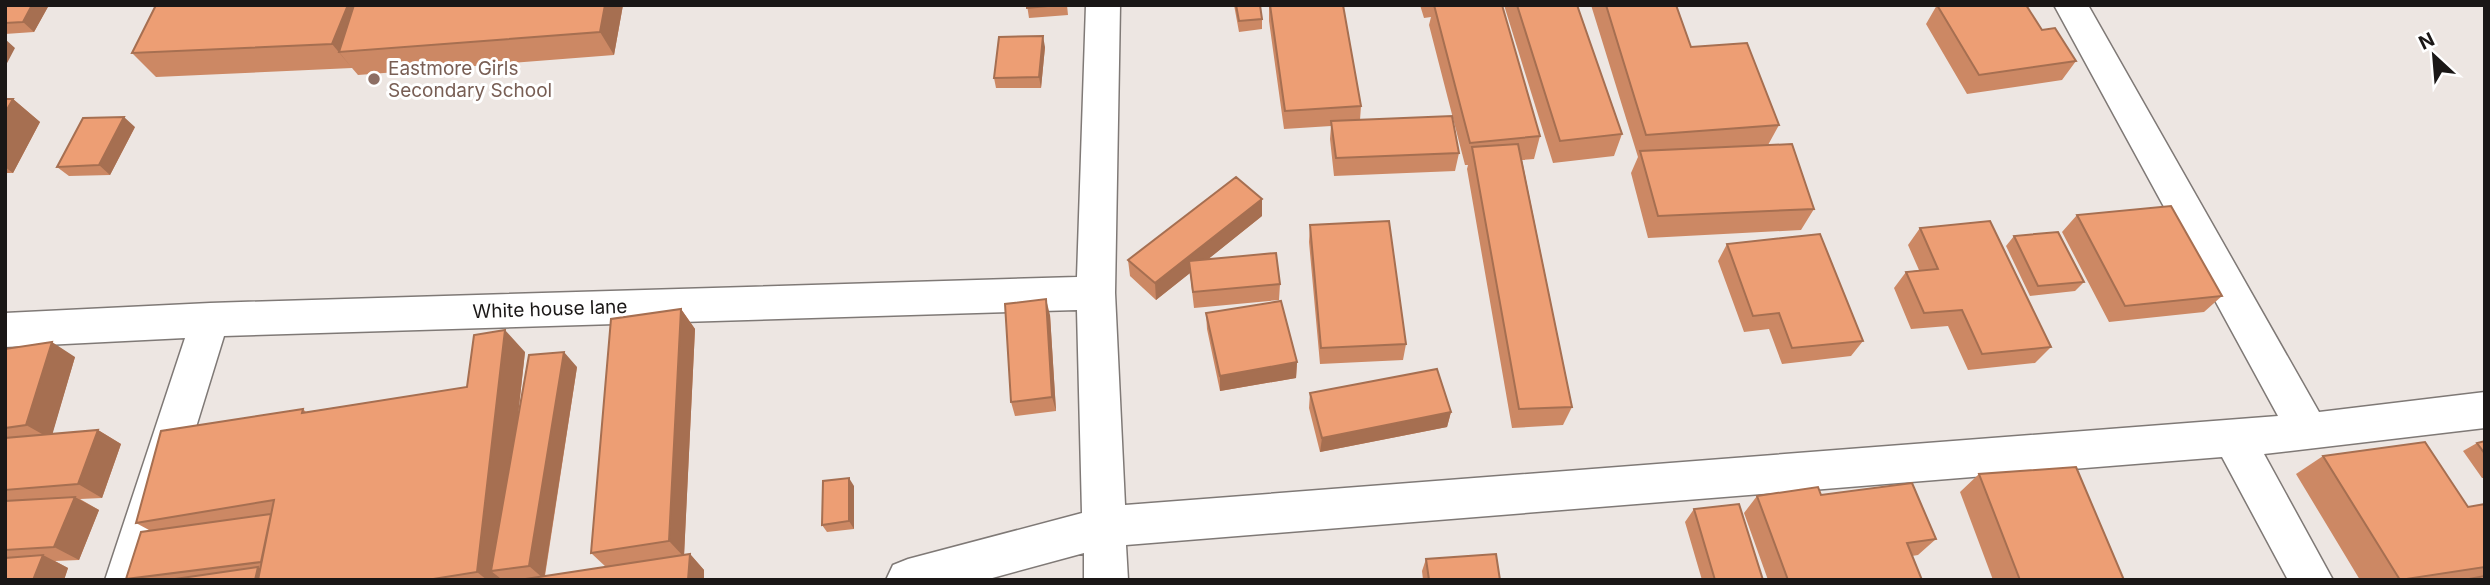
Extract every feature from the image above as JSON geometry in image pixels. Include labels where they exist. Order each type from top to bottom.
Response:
[{"type":"street","points":[[1103,5],[1096,292],[1106,580]]},
{"type":"street","points":[[2071,5],[2308,432]]},
{"type":"street","name":"White house lane","points":[[5,330],[210,320],[1096,292]]},
{"type":"street","points":[[127,580],[210,320]]},
{"type":"street","points":[[908,580],[1104,527],[2308,432],[2485,410]]},
{"type":"street","points":[[2233,438],[2311,580]]},
{"type":"building","points":[[5,5],[32,5],[23,22],[5,23]]},
{"type":"building","points":[[156,5],[348,5],[332,44],[132,53]]},
{"type":"building","points":[[354,5],[605,5],[600,32],[339,52]]},
{"type":"building","points":[[1027,5],[1059,5],[1027,8]]},
{"type":"building","points":[[1236,5],[1260,5],[1262,19],[1239,21]]},
{"type":"building","points":[[1270,5],[1343,5],[1361,106],[1285,111]]},
{"type":"building","points":[[1434,5],[1502,5],[1540,136],[1470,143]]},
{"type":"building","points":[[1517,5],[1577,5],[1622,134],[1560,141]]},
{"type":"building","points":[[1606,5],[1676,5],[1691,47],[1747,43],[1779,125],[1646,135]]},
{"type":"building","points":[[1937,5],[2026,5],[2042,30],[2055,28],[2076,61],[1979,75]]},
{"type":"building","points":[[1043,36],[1039,77],[994,78],[999,37]]},
{"type":"building","points":[[5,99],[13,99],[5,113]]},
{"type":"building","points":[[1452,116],[1459,153],[1336,158],[1331,121]]},
{"type":"building","points":[[124,117],[99,165],[57,167],[83,118]]},
{"type":"building","points":[[1518,144],[1572,407],[1519,409],[1472,147]]},
{"type":"building","points":[[1792,144],[1814,209],[1658,216],[1640,151]]},
{"type":"building","points":[[1236,177],[1262,199],[1155,283],[1128,260]]},
{"type":"building","points":[[2171,206],[2222,296],[2125,306],[2077,215]]},
{"type":"building","points":[[1389,221],[1406,344],[1321,348],[1310,225]]},
{"type":"building","points":[[1990,221],[2051,347],[1982,354],[1962,310],[1924,313],[1906,272],[1938,269],[1920,228]]},
{"type":"building","points":[[2058,232],[2084,282],[2038,286],[2014,236]]},
{"type":"building","points":[[1820,234],[1863,341],[1792,348],[1779,313],[1753,316],[1727,244]]},
{"type":"building","points":[[1276,253],[1280,284],[1193,292],[1189,261]]},
{"type":"building","points":[[1046,299],[1052,397],[1011,402],[1005,304]]},
{"type":"building","points":[[1281,301],[1297,362],[1220,376],[1206,313]]},
{"type":"building","points":[[681,309],[669,541],[591,553],[611,319]]},
{"type":"building","points":[[505,330],[477,572],[427,580],[258,580],[274,500],[136,523],[161,431],[303,409],[302,413],[467,387],[474,335]]},
{"type":"building","points":[[52,342],[26,425],[5,428],[5,349]]},
{"type":"building","points":[[564,352],[529,566],[491,571],[529,355]]},
{"type":"building","points":[[1437,369],[1451,412],[1322,438],[1310,393]]},
{"type":"building","points":[[98,430],[78,484],[5,490],[5,438]]},
{"type":"building","points":[[2485,441],[2485,454],[2477,443]]},
{"type":"building","points":[[2425,442],[2468,507],[2485,504],[2485,567],[2400,580],[2323,456]]},
{"type":"building","points":[[2076,467],[2124,580],[2020,580],[1979,474]]},
{"type":"building","points":[[849,478],[849,521],[822,525],[823,481]]},
{"type":"building","points":[[1912,483],[1936,539],[1907,543],[1922,580],[1788,580],[1757,496],[1818,487],[1821,495]]},
{"type":"building","points":[[75,497],[54,547],[5,550],[5,501]]},
{"type":"building","points":[[1739,504],[1763,580],[1715,580],[1694,509]]},
{"type":"building","points":[[271,514],[261,562],[126,579],[141,532]]},
{"type":"building","points":[[690,554],[688,580],[519,580]]},
{"type":"building","points":[[1496,554],[1500,580],[1429,580],[1426,559]]},
{"type":"building","points":[[43,555],[33,580],[5,580],[5,558]]},
{"type":"building","points":[[258,567],[255,580],[168,580]]},
{"type":"building","points":[[2485,576],[2485,580],[2464,580]]},
{"type":"place","name":"Eastmore Girls Secondary School","points":[[374,79]]}]
